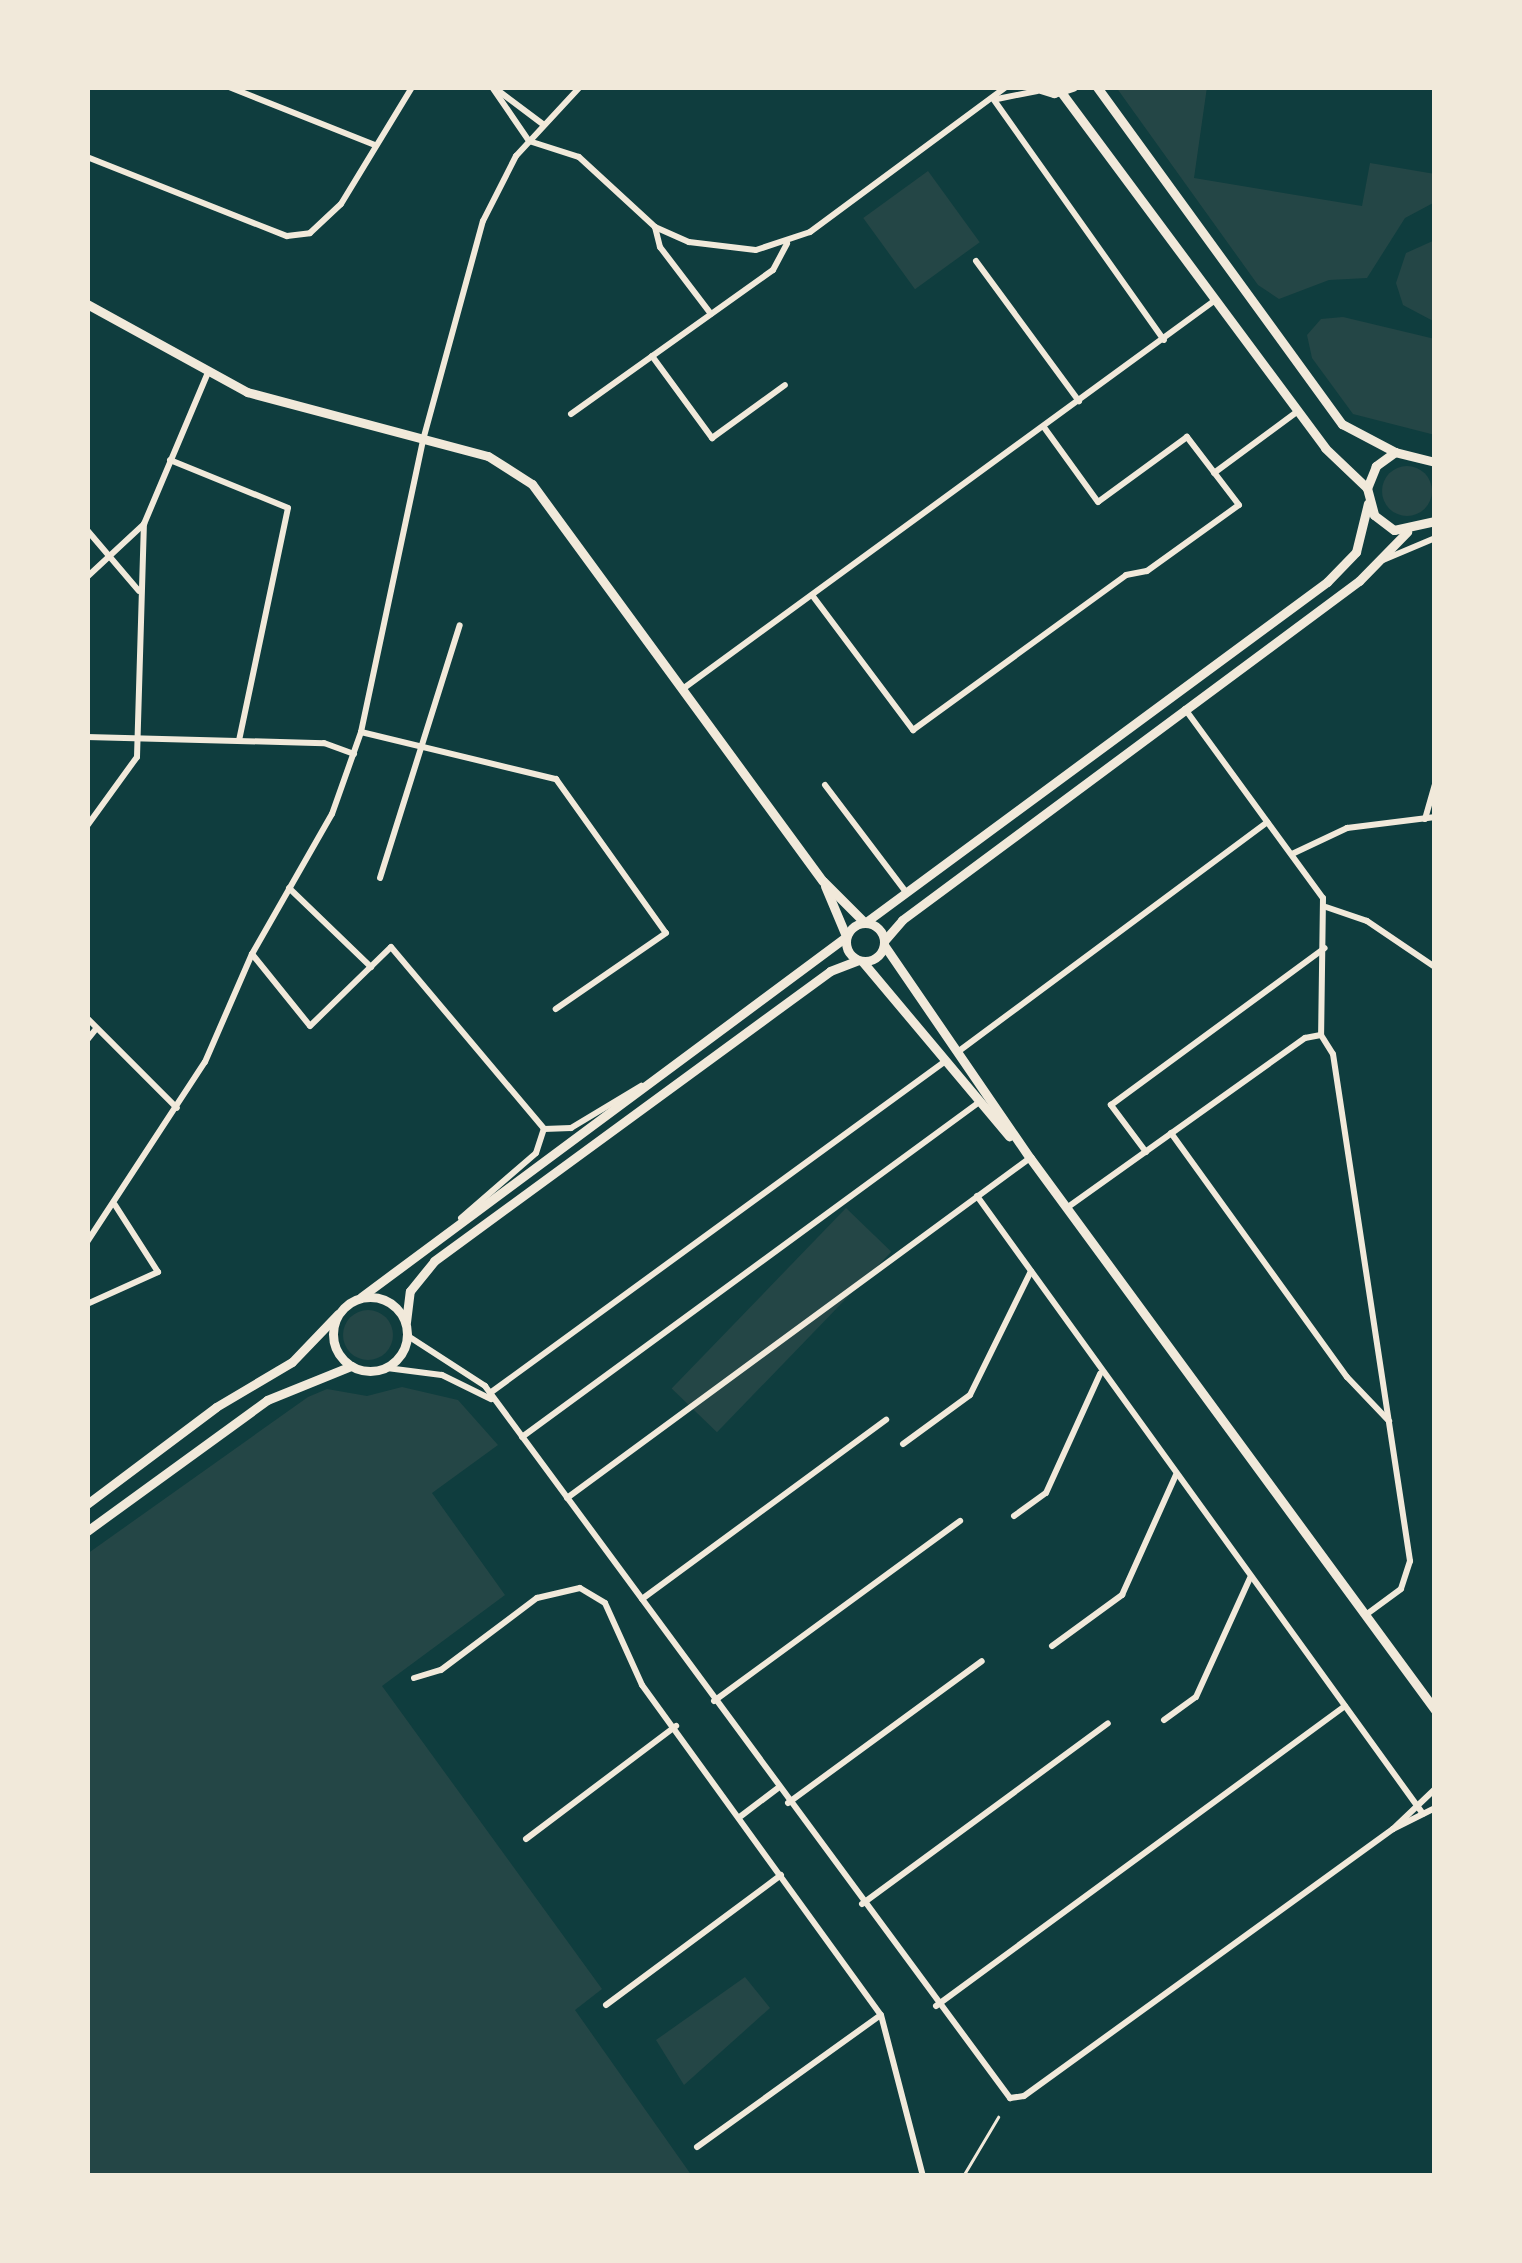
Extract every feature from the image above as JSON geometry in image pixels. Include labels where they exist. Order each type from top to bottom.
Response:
[{"type":"main road","points":[[1036,89],[1061,92],[1073,87]]},
{"type":"main road","points":[[1097,87],[1342,424],[1395,452],[1432,458]]},
{"type":"main road","points":[[1061,92],[1298,411],[1366,488]]},
{"type":"main road","points":[[87,304],[207,375],[488,456],[532,484],[824,881],[884,943],[1030,1157],[1435,1714]]},
{"type":"main road","points":[[87,1504],[215,1407],[292,1362],[338,1314],[461,1218],[1336,574],[1356,552],[1368,503],[1366,488],[1376,466],[1395,452]]},
{"type":"main road","points":[[1368,503],[1383,524],[1407,532]]},
{"type":"main road","points":[[87,1531],[267,1400],[315,1374],[351,1366],[387,1368],[408,1336],[410,1291],[434,1261],[830,971],[860,961],[1379,560],[1407,532],[1435,521]]},
{"type":"main road","points":[[824,881],[860,961],[978,1103],[1030,1157]]},
{"type":"main road","points":[[361,1297],[393,1304],[406,1322]]},
{"type":"main road","points":[[338,1314],[335,1348],[351,1366]]},
{"type":"street","points":[[229,87],[375,146]]},
{"type":"street","points":[[87,157],[287,236],[327,219],[412,87]]},
{"type":"street","points":[[544,125],[492,87],[529,141],[579,157],[655,227],[723,248],[787,244]]},
{"type":"street","points":[[87,1242],[177,1108],[252,954],[332,814],[361,731],[423,440],[488,208],[529,141],[580,87]]},
{"type":"street","points":[[571,414],[773,270],[787,244],[1006,87]]},
{"type":"street","points":[[994,100],[1036,89]]},
{"type":"street","points":[[994,100],[1164,340]]},
{"type":"street","points":[[655,227],[660,247],[711,315]]},
{"type":"street","points":[[976,261],[1079,401]]},
{"type":"street","points":[[684,688],[1217,299]]},
{"type":"street","points":[[652,356],[712,438],[784,385]]},
{"type":"street","points":[[87,826],[123,785],[138,739],[144,524],[207,375]]},
{"type":"street","points":[[1214,473],[1298,411]]},
{"type":"street","points":[[812,595],[913,730],[1126,575],[1147,571],[1238,505],[1187,437],[1098,502],[1044,427]]},
{"type":"street","points":[[170,460],[288,508],[239,740]]},
{"type":"street","points":[[87,577],[144,524]]},
{"type":"street","points":[[87,530],[142,594]]},
{"type":"street","points":[[1379,560],[1435,538]]},
{"type":"street","points":[[380,878],[460,625]]},
{"type":"street","points":[[1185,709],[1292,854],[1325,908],[1322,1035],[1334,1054],[1392,1424],[1408,1577],[1366,1615]]},
{"type":"street","points":[[361,731],[556,779],[667,933],[556,1010]]},
{"type":"street","points":[[87,737],[324,743],[354,754]]},
{"type":"street","points":[[825,785],[907,893]]},
{"type":"street","points":[[1425,819],[1435,785]]},
{"type":"street","points":[[1292,854],[1347,828],[1435,818]]},
{"type":"street","points":[[959,1051],[1267,822]]},
{"type":"street","points":[[288,888],[371,967]]},
{"type":"street","points":[[1325,908],[1367,921],[1435,967]]},
{"type":"street","points":[[252,954],[310,1026],[391,947],[544,1130]]},
{"type":"street","points":[[1146,1152],[1111,1105],[1324,948]]},
{"type":"street","points":[[87,1018],[177,1108]]},
{"type":"street","points":[[87,1040],[96,1029]]},
{"type":"street","points":[[1067,1208],[1232,1089],[1322,1035]]},
{"type":"street","points":[[492,1397],[944,1062]]},
{"type":"street","points":[[544,1130],[571,1128],[619,1092],[647,1084]]},
{"type":"street","points":[[522,1437],[978,1103]]},
{"type":"street","points":[[461,1218],[536,1153],[544,1130]]},
{"type":"street","points":[[1171,1133],[1347,1377],[1392,1424]]},
{"type":"street","points":[[567,1498],[1030,1157]]},
{"type":"street","points":[[977,1196],[1100,1374],[1423,1814]]},
{"type":"street","points":[[87,1304],[158,1272],[115,1205]]},
{"type":"street","points":[[903,1444],[970,1395],[1031,1270]]},
{"type":"street","points":[[408,1336],[492,1397],[936,2006],[1010,2098],[1024,2096],[1393,1829],[1435,1808]]},
{"type":"street","points":[[387,1368],[442,1375],[492,1397]]},
{"type":"street","points":[[1014,1516],[1046,1493],[1100,1374]]},
{"type":"street","points":[[640,1600],[886,1420]]},
{"type":"street","points":[[1052,1646],[1122,1595],[1176,1475]]},
{"type":"street","points":[[715,1701],[960,1521]]},
{"type":"street","points":[[1164,1720],[1196,1697],[1250,1578]]},
{"type":"street","points":[[414,1678],[441,1670],[537,1598],[580,1588],[605,1603],[642,1684],[881,2015],[923,2176]]},
{"type":"street","points":[[788,1803],[982,1661]]},
{"type":"street","points":[[936,2006],[1345,1706]]},
{"type":"street","points":[[862,1904],[1108,1723]]},
{"type":"street","points":[[526,1839],[676,1726]]},
{"type":"street","points":[[741,1816],[778,1788]]},
{"type":"street","points":[[1393,1829],[1435,1789]]},
{"type":"street","points":[[606,2006],[782,1874]]},
{"type":"street","points":[[697,2147],[881,2015]]},
{"type":"lane","points":[[963,2176],[998,2117]]},
{"type":"shaded area","points":[[1116,87],[1207,87],[1194,178],[1362,206],[1370,163],[1435,174],[1435,202],[1405,218],[1367,278],[1329,280],[1279,299],[1258,285]]},
{"type":"shaded area","points":[[928,171],[980,242],[915,289],[863,218]]},
{"type":"shaded area","points":[[1435,240],[1435,322],[1403,305],[1396,283],[1406,253]]},
{"type":"shaded area","points":[[1343,317],[1435,339],[1435,435],[1353,414],[1312,358],[1307,335],[1321,319]]},
{"type":"shaded area","points":[[1407,466],[1425,473],[1432,491],[1425,509],[1407,516],[1389,509],[1382,491],[1389,473]]},
{"type":"shaded area","points":[[846,1208],[891,1252],[717,1432],[672,1389]]},
{"type":"shaded area","points":[[358,1311],[378,1311],[392,1325],[392,1345],[378,1359],[358,1359],[344,1345],[344,1325]]},
{"type":"shaded area","points":[[402,1387],[458,1400],[498,1445],[432,1493],[505,1595],[382,1686],[602,1989],[575,2010],[692,2176],[87,2176],[87,1554],[308,1397],[327,1389],[367,1396]]},
{"type":"shaded area","points":[[745,1977],[770,2008],[684,2085],[656,2040]]}]
